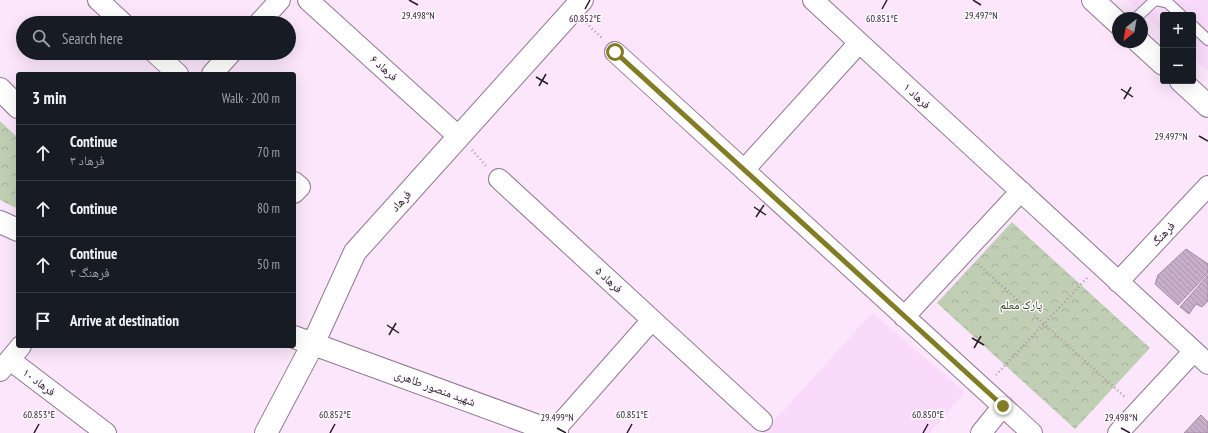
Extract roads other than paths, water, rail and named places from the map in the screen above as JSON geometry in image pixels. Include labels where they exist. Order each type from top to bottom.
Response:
[{"type":"street","points":[[98,0],[115,16]]},
{"type":"street","points":[[265,16],[280,0]]},
{"type":"street","name":"فرهاد ۶","points":[[308,0],[459,137]]},
{"type":"street","name":"فرهاد ۱","points":[[812,0],[1201,358]]},
{"type":"street","points":[[1093,0],[1112,17]]},
{"type":"street","name":"فرهاد","points":[[266,433],[303,340],[355,252],[459,137],[573,3]]},
{"type":"street","points":[[744,170],[859,43]]},
{"type":"street","points":[[1146,48],[1160,61]]},
{"type":"street","points":[[615,52],[1032,433]]},
{"type":"street","points":[[163,60],[176,72]]},
{"type":"street","points":[[214,72],[225,60]]},
{"type":"street","points":[[1184,84],[1208,106]]},
{"type":"street","points":[[0,89],[16,105]]},
{"type":"street","name":"فرهاد ۵","points":[[499,179],[762,422]]},
{"type":"street","points":[[296,184],[300,187],[296,191]]},
{"type":"street","name":"فرهنگ","points":[[1118,282],[1208,186]]},
{"type":"street","points":[[904,317],[1021,191]]},
{"type":"street","points":[[0,222],[16,229]]},
{"type":"street","points":[[555,432],[652,320]]},
{"type":"street","name":"شهید منصور طاهری","points":[[303,340],[555,432]]},
{"type":"street","points":[[1118,433],[1140,410],[1201,358]]},
{"type":"street","name":"فرهاد ۱۰","points":[[10,359],[106,433]]},
{"type":"street","points":[[981,433],[1003,406]]},
{"type":"lane","points":[[1143,12],[1156,0],[1168,2],[1178,12]]},
{"type":"lane","points":[[1196,29],[1208,40]]},
{"type":"park label","name":"پارک معلم","points":[[1021,305]]}]
